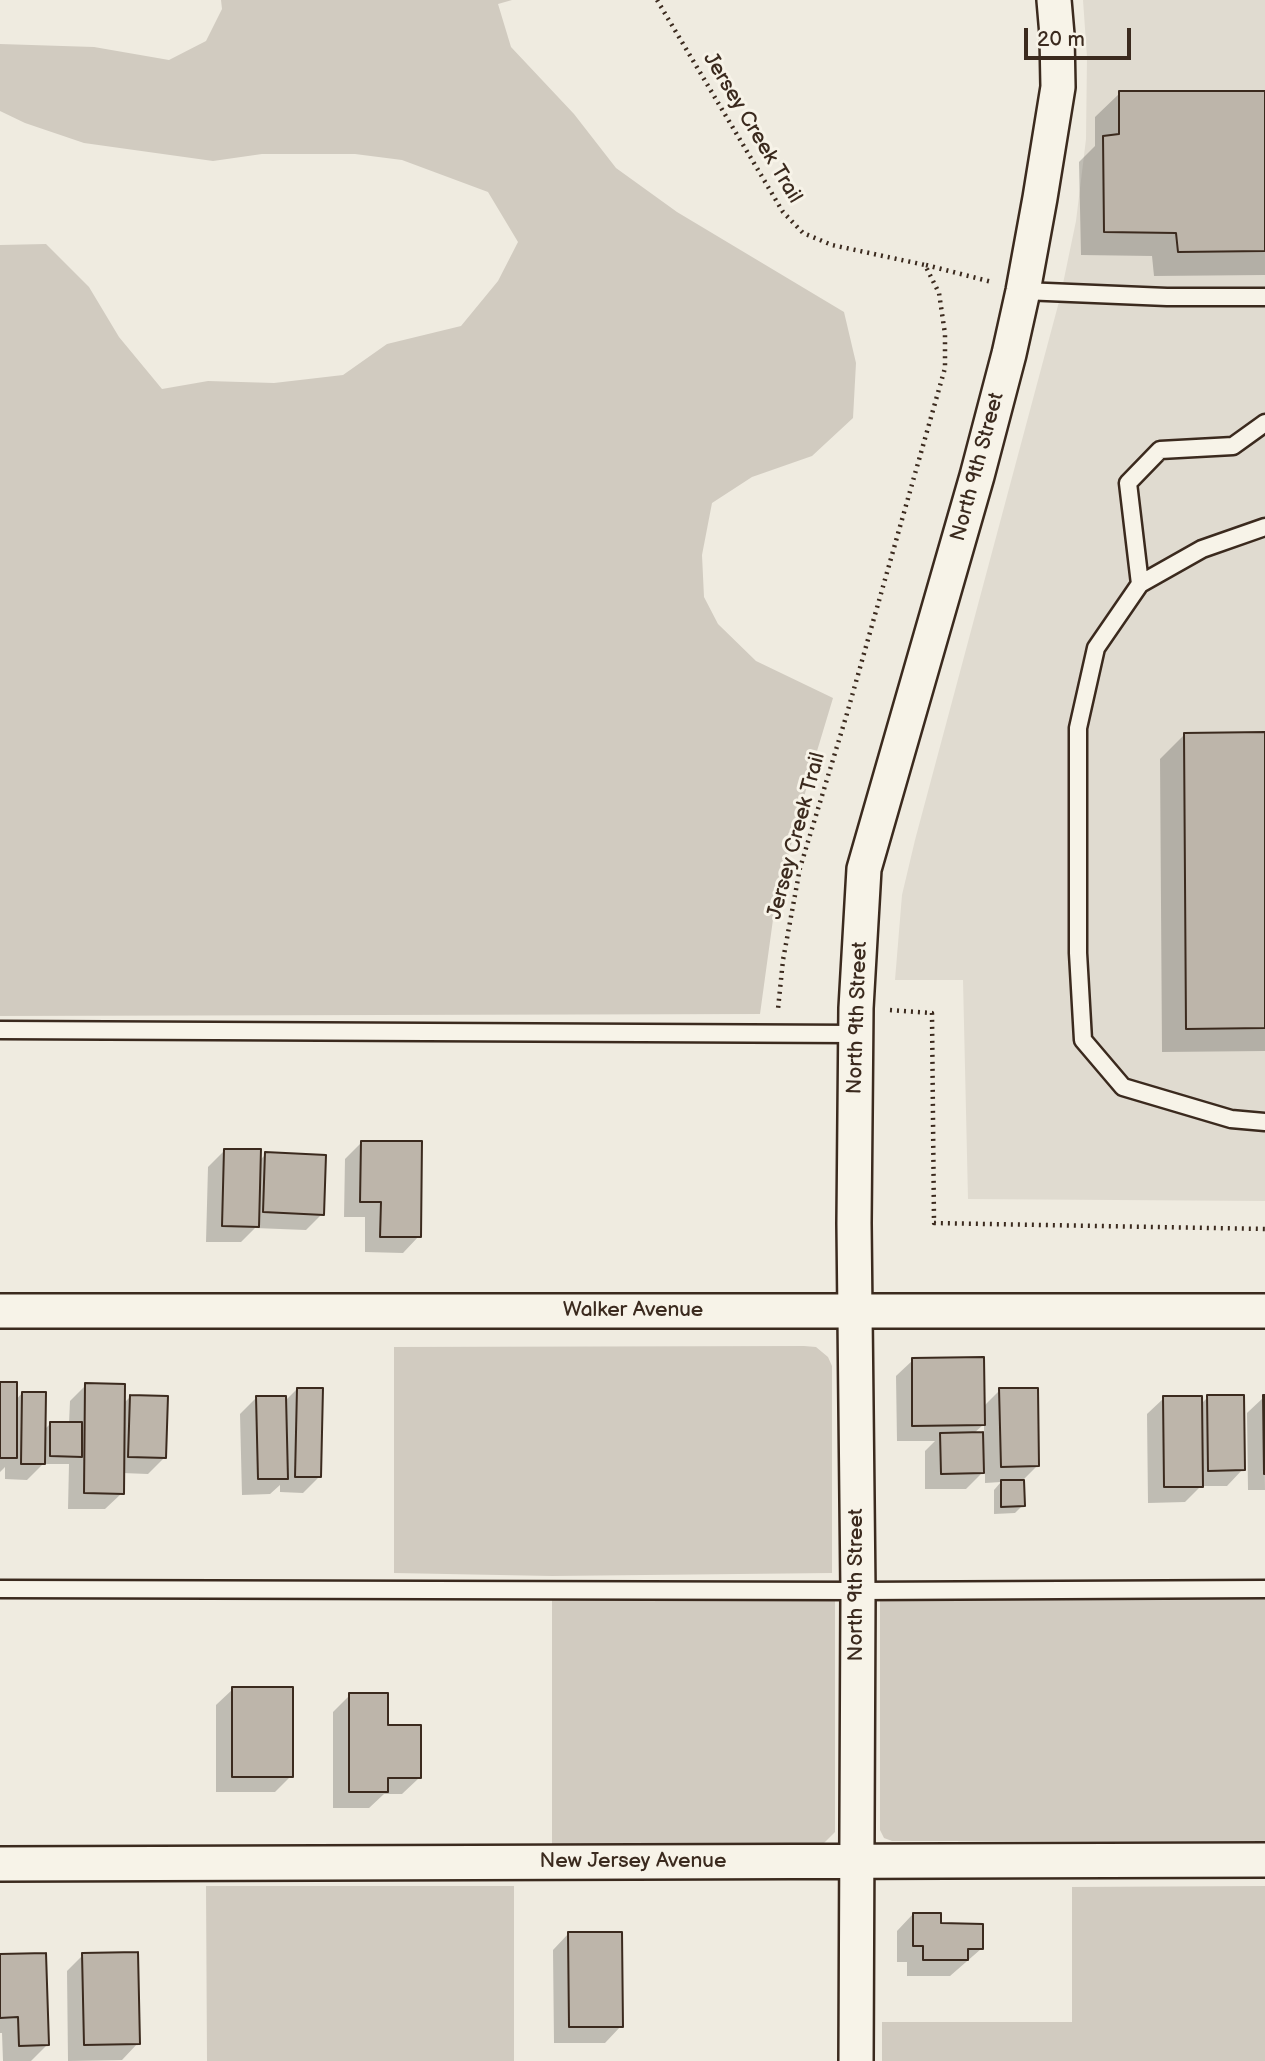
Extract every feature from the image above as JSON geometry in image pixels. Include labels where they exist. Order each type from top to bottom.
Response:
[{"type":"street","name":"North 9th Street","points":[[856,2061],[856,1021],[864,869],[976,476],[1023,291],[1058,87],[1054,0]]},
{"type":"street","name":"Walker Avenue","points":[[0,1311],[1265,1311]]},
{"type":"street","name":"New Jersey Avenue","points":[[0,1864],[1265,1860]]},
{"type":"lane","points":[[1023,291],[1265,296]]},
{"type":"lane","points":[[1140,584],[1128,483],[1160,450],[1233,446],[1265,423]]},
{"type":"lane","points":[[1265,527],[1202,549],[1140,584],[1096,648],[1078,728],[1078,953],[1083,1040],[1124,1087],[1231,1119],[1265,1122]]},
{"type":"lane","points":[[0,1030],[856,1021]]},
{"type":"lane","points":[[0,1588],[858,1591],[1265,1589]]},
{"type":"path","name":"Jersey Creek Trail","points":[[657,0],[783,212],[803,233],[832,245],[925,265],[1023,291]]},
{"type":"path","name":"Jersey Creek Trail","points":[[778,1013],[783,960],[800,868],[846,717],[945,368],[945,334],[939,293],[925,265]]},
{"type":"path","points":[[856,1021],[932,1013],[934,1223],[1265,1229]]},
{"type":"shaded area","points":[[221,0],[512,0],[498,4],[511,47],[574,114],[616,168],[677,212],[844,312],[856,363],[853,418],[812,456],[752,477],[712,503],[702,555],[704,597],[718,624],[756,661],[833,698],[775,905],[760,1014],[0,1016],[0,245],[46,244],[89,287],[119,337],[162,389],[208,381],[274,383],[343,375],[387,344],[461,326],[498,281],[518,242],[488,192],[402,160],[355,154],[262,154],[213,161],[84,143],[25,123],[0,111],[0,44],[94,47],[169,60],[206,41],[222,9]]},
{"type":"shaded area","points":[[1083,0],[1265,0],[1265,1201],[968,1199],[963,980],[895,980],[902,895],[915,840],[1060,298],[1076,221],[1086,139],[1087,57]]},
{"type":"shaded area","points":[[394,1347],[816,1347],[828,1357],[832,1366],[832,1573],[552,1576],[394,1573]]},
{"type":"shaded area","points":[[880,1597],[1265,1597],[1265,1841],[892,1841],[884,1838],[880,1830]]},
{"type":"shaded area","points":[[552,1599],[835,1599],[835,1832],[823,1844],[552,1844]]},
{"type":"shaded area","points":[[206,1886],[514,1886],[514,2061],[207,2061]]},
{"type":"shaded area","points":[[1265,1886],[1265,2061],[882,2061],[882,2022],[1072,2022],[1072,1887]]},
{"type":"building","points":[[1119,91],[1265,91],[1265,251],[1178,252],[1176,233],[1104,232],[1103,136],[1119,134]]},
{"type":"building","points":[[1265,732],[1265,1028],[1186,1029],[1184,733]]},
{"type":"building","points":[[361,1141],[422,1141],[421,1237],[380,1237],[381,1202],[360,1202]]},
{"type":"building","points":[[224,1149],[261,1149],[259,1227],[222,1226]]},
{"type":"building","points":[[265,1152],[326,1155],[324,1215],[263,1212]]},
{"type":"building","points":[[984,1357],[985,1425],[912,1426],[912,1358]]},
{"type":"building","points":[[0,1382],[17,1382],[17,1458],[0,1458]]},
{"type":"building","points":[[85,1383],[125,1384],[124,1494],[84,1493]]},
{"type":"building","points":[[297,1388],[323,1388],[321,1477],[295,1477]]},
{"type":"building","points":[[999,1388],[1038,1388],[1039,1466],[1001,1467]]},
{"type":"building","points":[[22,1392],[46,1392],[45,1464],[21,1464]]},
{"type":"building","points":[[130,1395],[168,1396],[166,1458],[128,1457]]},
{"type":"building","points":[[1207,1395],[1244,1395],[1245,1470],[1208,1471]]},
{"type":"building","points":[[1265,1395],[1265,1474],[1264,1474]]},
{"type":"building","points":[[256,1396],[286,1396],[288,1479],[258,1479]]},
{"type":"building","points":[[1163,1396],[1202,1396],[1203,1487],[1164,1487]]},
{"type":"building","points":[[50,1422],[82,1422],[82,1457],[50,1456]]},
{"type":"building","points":[[983,1432],[984,1473],[941,1474],[940,1433]]},
{"type":"building","points":[[1001,1480],[1024,1480],[1025,1506],[1001,1507]]},
{"type":"building","points":[[232,1687],[293,1687],[293,1777],[232,1777]]},
{"type":"building","points":[[349,1693],[388,1693],[388,1725],[421,1725],[421,1778],[388,1778],[388,1792],[349,1792]]},
{"type":"building","points":[[913,1913],[941,1913],[941,1923],[983,1924],[983,1949],[968,1949],[968,1960],[923,1960],[923,1946],[913,1946]]},
{"type":"building","points":[[568,1932],[622,1932],[623,2027],[569,2027]]},
{"type":"building","points":[[138,1952],[140,2044],[84,2045],[82,1953]]},
{"type":"building","points":[[46,1953],[49,2045],[19,2046],[18,2017],[0,2018],[0,1954]]}]
